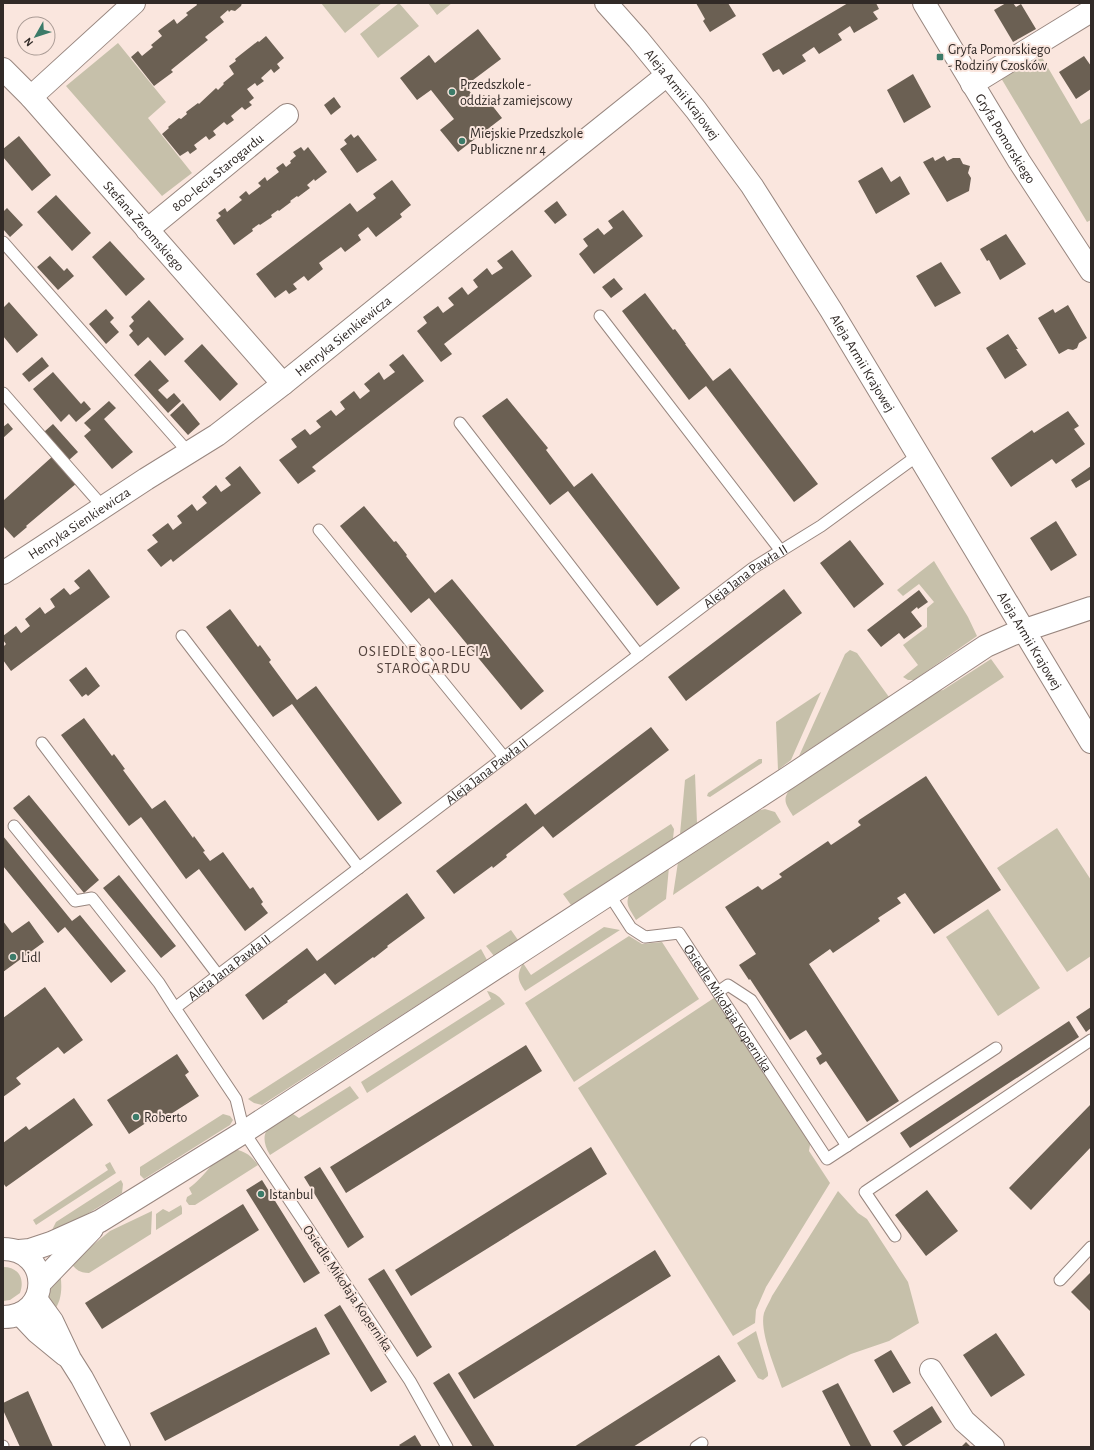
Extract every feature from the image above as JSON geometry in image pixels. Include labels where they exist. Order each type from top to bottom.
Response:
[{"type":"street","points":[[31,97],[134,3]]},
{"type":"street","name":"Aleja Armii Krajowej","points":[[606,3],[638,39],[696,110],[752,186],[831,310],[917,456],[1091,742]]},
{"type":"street","name":"Gryfa Pomorskiego","points":[[924,3],[1023,168],[1091,271]]},
{"type":"street","points":[[972,84],[1091,11]]},
{"type":"street","name":"Stefana Żeromskiego","points":[[3,69],[31,97],[283,384]]},
{"type":"street","name":"Henryka Sienkiewicza","points":[[5,567],[217,435],[283,384],[460,240],[667,76]]},
{"type":"street","name":"800-lecia Starogardu","points":[[147,230],[287,115]]},
{"type":"street","points":[[11,1250],[30,1250],[51,1243],[100,1221],[244,1132],[993,642],[1091,608]]},
{"type":"street","points":[[11,1316],[28,1309],[38,1291],[100,1221]]},
{"type":"street","points":[[11,1250],[30,1259],[34,1264],[37,1270],[38,1291],[70,1360],[82,1378],[119,1447]]},
{"type":"street","points":[[11,1316],[37,1332],[70,1360]]},
{"type":"street","points":[[931,1370],[964,1421],[993,1447]]},
{"type":"lane","points":[[3,242],[189,453]]},
{"type":"lane","points":[[600,316],[781,551]]},
{"type":"lane","points":[[3,393],[103,507]]},
{"type":"lane","points":[[460,423],[639,655]]},
{"type":"lane","name":"Aleja Jana Pawła II","points":[[244,1132],[236,1099],[175,1008],[753,568],[821,526],[917,456]]},
{"type":"lane","points":[[319,530],[504,757]]},
{"type":"lane","points":[[182,636],[359,868]]},
{"type":"lane","points":[[42,743],[218,975]]},
{"type":"lane","points":[[14,826],[75,902],[92,898],[159,983],[175,1008]]},
{"type":"lane","name":"Osiedle Mikołaja Kopernika","points":[[609,894],[631,928],[645,937],[679,933],[827,1159],[847,1146]]},
{"type":"lane","points":[[718,992],[728,985],[751,1000],[847,1146],[996,1048]]},
{"type":"lane","points":[[895,1236],[865,1192],[1091,1040]]},
{"type":"lane","name":"Osiedle Mikołaja Kopernika","points":[[244,1132],[410,1381],[447,1447]]},
{"type":"lane","points":[[1060,1280],[1091,1247]]},
{"type":"shaded area","points":[[321,3],[382,3],[345,33]]},
{"type":"shaded area","points":[[399,3],[419,26],[378,58],[360,34]]},
{"type":"shaded area","points":[[428,3],[452,3],[437,15]]},
{"type":"shaded area","points":[[118,43],[166,102],[148,118],[192,173],[162,196],[66,86]]},
{"type":"shaded area","points":[[1040,54],[1081,124],[1091,118],[1091,220],[1087,222],[1001,78]]},
{"type":"shaded area","points":[[934,561],[968,617],[977,636],[914,680],[908,680],[903,677],[918,665],[903,645],[927,627],[927,608],[934,602],[919,584],[903,596],[897,590]]},
{"type":"shaded area","points":[[850,650],[857,653],[889,697],[799,756],[845,654]]},
{"type":"shaded area","points":[[991,659],[1004,677],[793,816],[786,802],[786,795],[791,787],[938,691],[943,690]]},
{"type":"shaded area","points":[[821,692],[791,760],[778,770],[776,722]]},
{"type":"shaded area","points":[[759,759],[762,759],[762,763],[710,797],[707,796],[708,793]]},
{"type":"shaded area","points":[[695,774],[697,823],[680,834],[685,780]]},
{"type":"shaded area","points":[[765,809],[775,812],[781,822],[673,895],[678,862],[756,811]]},
{"type":"shaded area","points":[[671,824],[674,829],[673,839],[571,905],[563,894]]},
{"type":"shaded area","points":[[1057,828],[1091,880],[1091,956],[1067,972],[997,868]]},
{"type":"shaded area","points":[[669,867],[666,899],[636,920],[628,904],[628,897],[630,893]]},
{"type":"shaded area","points":[[988,909],[1040,988],[998,1016],[946,937]]},
{"type":"shaded area","points":[[604,927],[620,930],[525,991],[519,978],[519,971],[523,963],[531,975]]},
{"type":"shaded area","points":[[511,930],[518,940],[494,956],[486,946]]},
{"type":"shaded area","points":[[629,936],[642,944],[662,942],[699,999],[574,1082],[525,1003]]},
{"type":"shaded area","points":[[481,949],[487,960],[262,1105],[254,1103],[248,1099]]},
{"type":"shaded area","points":[[487,991],[498,996],[505,1004],[367,1093],[361,1082],[491,999]]},
{"type":"shaded area","points":[[717,996],[811,1139],[809,1151],[830,1183],[766,1287],[756,1310],[755,1323],[733,1336],[578,1088]]},
{"type":"shaded area","points":[[350,1086],[359,1098],[270,1155],[266,1147],[265,1134],[277,1120],[290,1112],[299,1118]]},
{"type":"shaded area","points":[[223,1114],[230,1116],[233,1120],[230,1125],[144,1179],[140,1175],[140,1167]]},
{"type":"shaded area","points":[[238,1150],[250,1156],[258,1165],[195,1205],[189,1205],[186,1201],[187,1197],[192,1194],[189,1188],[223,1155]]},
{"type":"shaded area","points":[[110,1162],[116,1173],[36,1225],[33,1220],[108,1170],[105,1165]]},
{"type":"shaded area","points":[[121,1180],[123,1184],[122,1193],[54,1234],[52,1230],[56,1222]]},
{"type":"shaded area","points":[[838,1191],[858,1213],[867,1219],[908,1282],[919,1323],[889,1341],[851,1354],[782,1388],[766,1340],[763,1321],[764,1313],[772,1296]]},
{"type":"shaded area","points":[[181,1205],[182,1214],[156,1230],[156,1214],[163,1209],[169,1212]]},
{"type":"shaded area","points":[[152,1211],[151,1234],[89,1273],[78,1271],[71,1263],[110,1231]]},
{"type":"shaded area","points":[[3,1267],[13,1269],[17,1272],[22,1283],[20,1293],[10,1300],[3,1301]]},
{"type":"shaded area","points":[[60,1271],[60,1297],[59,1302],[53,1312],[48,1302],[47,1293]]},
{"type":"shaded area","points":[[756,1331],[768,1373],[768,1376],[763,1380],[758,1378],[737,1343]]},
{"type":"building","points":[[196,3],[242,3],[241,6],[235,11],[231,10],[229,12],[228,10],[220,17],[224,22],[205,37],[208,40],[171,70],[173,72],[154,86],[131,57],[138,51],[142,56],[153,47],[151,45],[162,36],[158,31],[174,19],[177,24],[188,15],[186,13],[197,5]]},
{"type":"building","points":[[696,3],[728,3],[736,16],[710,32],[703,21],[705,19]]},
{"type":"building","points":[[848,3],[876,3],[879,9],[873,12],[878,19],[854,33],[850,26],[838,34],[842,40],[819,54],[814,47],[802,55],[806,61],[783,75],[779,69],[773,72],[762,54]]},
{"type":"building","points":[[1006,3],[1013,3],[1016,7],[1021,4],[1036,29],[1013,42],[994,10]]},
{"type":"building","name":"Przedszkole - oddział zamiejscowy","points":[[478,29],[501,59],[465,86],[477,100],[484,95],[502,118],[458,152],[440,130],[454,119],[431,90],[417,100],[400,78],[429,55],[435,63]]},
{"type":"building","points":[[266,36],[284,58],[277,64],[280,68],[274,73],[271,69],[261,78],[264,81],[257,86],[255,83],[247,89],[254,98],[249,102],[252,105],[245,110],[242,107],[231,116],[234,120],[227,125],[224,122],[213,131],[216,135],[209,140],[206,136],[194,145],[197,149],[190,154],[188,151],[180,156],[162,134],[169,128],[168,127],[179,118],[181,119],[187,114],[186,112],[198,103],[199,104],[216,88],[218,90],[224,84],[223,83],[234,74],[229,66],[236,61],[235,59]]},
{"type":"building","points":[[1084,56],[1091,66],[1091,89],[1076,99],[1059,72]]},
{"type":"building","points":[[913,74],[931,107],[904,123],[887,90]]},
{"type":"building","points":[[334,97],[341,107],[331,115],[324,105]]},
{"type":"building","points":[[351,134],[354,138],[358,135],[377,160],[357,173],[340,149],[347,144],[344,140]]},
{"type":"building","points":[[19,136],[51,175],[32,191],[3,157],[3,149]]},
{"type":"building","points":[[301,147],[304,151],[308,147],[327,172],[315,181],[314,179],[307,185],[310,188],[290,201],[291,202],[279,211],[278,210],[271,215],[272,217],[252,229],[253,231],[234,245],[216,220],[221,216],[218,213],[225,208],[227,212],[242,200],[239,197],[246,191],[249,195],[261,186],[258,183],[265,177],[267,181],[279,172],[276,168],[283,163],[286,167],[296,156],[293,152]]},
{"type":"building","points":[[944,156],[947,161],[953,158],[960,158],[963,164],[970,166],[968,173],[971,178],[969,191],[947,202],[923,162],[933,157],[935,161]]},
{"type":"building","points":[[882,167],[891,182],[900,176],[910,194],[876,214],[858,181]]},
{"type":"building","points":[[392,180],[411,205],[400,214],[402,217],[376,237],[368,227],[358,235],[361,240],[345,252],[341,247],[319,263],[323,269],[308,281],[304,276],[293,284],[297,289],[289,294],[286,290],[275,298],[256,274],[350,203],[357,212],[376,198],[373,194]]},
{"type":"building","points":[[56,195],[91,233],[72,251],[37,212]]},
{"type":"building","points":[[557,201],[567,215],[555,224],[544,211]]},
{"type":"building","points":[[7,208],[23,225],[10,237],[3,229],[3,212]]},
{"type":"building","points":[[623,210],[643,236],[594,274],[579,254],[588,246],[583,239],[598,228],[604,235],[613,228],[608,221]]},
{"type":"building","points":[[1006,234],[1026,264],[1000,280],[989,260],[987,261],[980,249]]},
{"type":"building","points":[[110,241],[145,279],[126,296],[92,257]]},
{"type":"building","points":[[512,250],[532,276],[444,344],[452,354],[441,362],[417,331],[427,323],[423,317],[438,306],[443,313],[454,305],[448,298],[462,287],[468,295],[478,287],[473,280],[487,268],[492,275],[503,268],[497,261]]},
{"type":"building","points":[[50,256],[64,271],[67,268],[74,276],[58,290],[37,267]]},
{"type":"building","points":[[941,262],[961,293],[935,307],[916,276]]},
{"type":"building","points":[[614,278],[623,289],[611,298],[602,287]]},
{"type":"building","points":[[645,293],[673,330],[675,329],[713,381],[730,368],[818,484],[794,502],[706,386],[689,400],[622,311]]},
{"type":"building","points":[[149,300],[184,339],[165,356],[148,337],[138,346],[129,335],[133,331],[129,326],[134,321],[131,317]]},
{"type":"building","points":[[9,302],[38,335],[17,353],[3,336],[3,308]]},
{"type":"building","points":[[1068,305],[1087,338],[1079,343],[1077,348],[1073,350],[1068,349],[1059,354],[1038,318],[1053,309],[1055,313]]},
{"type":"building","points":[[106,309],[114,318],[110,322],[119,332],[106,344],[89,324]]},
{"type":"building","points":[[1008,334],[1027,365],[1005,379],[986,348]]},
{"type":"building","points":[[202,344],[238,384],[220,401],[184,361]]},
{"type":"building","points":[[403,354],[424,381],[312,467],[316,471],[298,484],[279,460],[297,447],[291,439],[305,429],[310,435],[321,427],[316,421],[331,410],[336,416],[345,409],[340,402],[354,391],[360,399],[370,391],[364,384],[379,372],[384,380],[395,372],[389,365]]},
{"type":"building","points":[[42,357],[49,366],[29,382],[22,374]]},
{"type":"building","points":[[150,360],[169,381],[158,390],[167,399],[174,393],[181,401],[168,413],[134,375]]},
{"type":"building","points":[[53,372],[81,404],[84,401],[91,409],[76,422],[69,414],[61,422],[33,389]]},
{"type":"building","points":[[507,398],[548,448],[546,450],[574,487],[592,473],[680,588],[657,606],[568,491],[550,505],[482,416]]},
{"type":"building","points":[[109,401],[116,408],[104,419],[133,452],[112,469],[84,436],[91,430],[84,423]]},
{"type":"building","points":[[183,403],[200,424],[188,435],[170,415]]},
{"type":"building","points":[[1068,411],[1079,426],[1074,429],[1085,444],[1056,464],[1052,459],[1011,487],[991,458],[1032,430],[1034,433]]},
{"type":"building","points":[[8,423],[13,429],[3,438],[3,427]]},
{"type":"building","points":[[53,424],[78,452],[69,460],[44,432]]},
{"type":"building","points":[[53,456],[77,483],[14,538],[3,526],[3,499],[4,500]]},
{"type":"building","points":[[240,466],[261,493],[173,562],[171,559],[161,567],[147,550],[158,542],[152,535],[168,523],[173,530],[182,523],[177,516],[192,504],[197,511],[207,503],[202,497],[216,485],[221,492],[231,485],[225,478]]},
{"type":"building","points":[[1091,466],[1091,479],[1076,488],[1071,480]]},
{"type":"building","points":[[364,506],[394,542],[396,541],[435,593],[452,579],[544,691],[521,710],[429,598],[411,613],[340,526]]},
{"type":"building","points":[[1056,521],[1077,555],[1051,571],[1030,538]]},
{"type":"building","points":[[850,540],[884,584],[854,608],[820,563]]},
{"type":"building","points":[[89,569],[110,597],[11,671],[3,660],[3,647],[6,644],[3,640],[3,636],[16,626],[21,633],[30,626],[25,619],[40,607],[45,614],[55,607],[50,599],[64,588],[70,595],[80,588],[74,581]]},
{"type":"building","points":[[784,589],[802,613],[686,701],[668,677]]},
{"type":"building","points":[[919,590],[928,602],[918,609],[917,607],[911,612],[922,626],[904,639],[899,633],[881,647],[867,630]]},
{"type":"building","points":[[230,609],[258,647],[260,645],[271,660],[269,662],[297,700],[316,686],[402,803],[378,821],[292,704],[273,717],[206,627]]},
{"type":"building","points":[[86,667],[100,686],[88,696],[86,694],[82,697],[69,680]]},
{"type":"building","points":[[84,718],[112,756],[114,754],[125,769],[123,770],[152,809],[165,800],[193,838],[194,836],[210,861],[223,852],[250,889],[253,887],[263,902],[261,904],[268,913],[245,931],[199,869],[186,879],[141,817],[129,826],[61,735]]},
{"type":"building","points":[[651,727],[669,750],[553,838],[543,826],[506,855],[507,857],[493,868],[492,866],[454,894],[436,871],[526,803],[535,815]]},
{"type":"building","points":[[926,776],[1001,890],[934,934],[905,893],[897,898],[901,903],[878,918],[880,921],[833,953],[830,949],[809,964],[899,1101],[867,1122],[826,1061],[820,1065],[816,1058],[822,1054],[806,1030],[790,1040],[750,979],[749,980],[739,965],[756,954],[725,907],[758,886],[762,890],[782,877],[779,874],[828,841],[831,845],[861,825],[858,822],[859,820]]},
{"type":"building","points":[[29,795],[99,880],[84,893],[13,808]]},
{"type":"building","points":[[3,836],[72,921],[80,915],[126,971],[111,983],[65,927],[58,933],[3,866]]},
{"type":"building","points":[[119,875],[176,946],[161,958],[103,888]]},
{"type":"building","points":[[407,893],[425,918],[387,946],[388,947],[374,958],[373,957],[335,985],[325,973],[263,1020],[245,995],[307,948],[317,961]]},
{"type":"building","name":"Lidl","points":[[3,921],[12,933],[29,921],[44,942],[3,972]]},
{"type":"building","points":[[45,987],[83,1040],[64,1054],[58,1047],[16,1078],[21,1084],[3,1097],[3,1018]]},
{"type":"building","points":[[1091,1007],[1091,1028],[1086,1032],[1076,1017]]},
{"type":"building","points":[[1069,1021],[1079,1037],[910,1148],[900,1133]]},
{"type":"building","points":[[526,1045],[542,1071],[346,1193],[330,1167]]},
{"type":"building","points":[[177,1054],[189,1072],[185,1075],[199,1096],[160,1121],[158,1122],[155,1117],[129,1134],[107,1100]]},
{"type":"building","points":[[74,1098],[93,1125],[6,1187],[3,1183],[3,1143],[26,1126],[29,1130]]},
{"type":"building","points":[[1091,1104],[1091,1147],[1031,1210],[1009,1188]]},
{"type":"building","points":[[591,1147],[607,1174],[411,1296],[395,1270]]},
{"type":"building","points":[[320,1167],[364,1237],[348,1248],[304,1177]]},
{"type":"building","points":[[262,1180],[320,1273],[304,1283],[246,1190]]},
{"type":"building","points":[[927,1190],[958,1231],[926,1256],[895,1215]]},
{"type":"building","points":[[243,1204],[259,1230],[102,1329],[85,1303]]},
{"type":"building","points":[[655,1250],[671,1276],[474,1399],[458,1373]]},
{"type":"building","points":[[384,1269],[432,1347],[417,1357],[368,1279]]},
{"type":"building","points":[[1091,1272],[1091,1312],[1071,1292]]},
{"type":"building","points":[[340,1305],[387,1382],[371,1392],[324,1315]]},
{"type":"building","points":[[316,1327],[330,1354],[165,1441],[150,1413]]},
{"type":"building","points":[[996,1333],[1025,1375],[991,1397],[963,1355]]},
{"type":"building","points":[[891,1350],[911,1383],[893,1393],[874,1360]]},
{"type":"building","points":[[719,1355],[736,1381],[633,1447],[574,1447]]},
{"type":"building","points":[[449,1373],[495,1447],[473,1447],[433,1383]]},
{"type":"building","points":[[838,1383],[872,1447],[851,1447],[822,1391]]},
{"type":"building","points":[[28,1391],[53,1447],[20,1447],[3,1410],[3,1403]]},
{"type":"building","points":[[932,1406],[942,1422],[903,1447],[893,1431]]},
{"type":"building","points":[[415,1435],[422,1447],[401,1447],[399,1445]]},
{"type":"building","points":[[966,1442],[971,1447],[961,1447]]},
{"type":"place","name":"Gryfa Pomorskiego - Rodziny Czosków","points":[[940,57]]},
{"type":"place","name":"Przedszkole - oddział zamiejscowy","points":[[452,92]]},
{"type":"place","name":"Miejskie Przedszkole Publiczne nr 4","points":[[462,141]]},
{"type":"place","name":"Lidl","points":[[13,957]]},
{"type":"place","name":"Roberto","points":[[136,1117]]},
{"type":"place","name":"Istanbul","points":[[261,1194]]},
{"type":"district","name":"OSIEDLE 800-LECIA STAROGARDU","points":[[424,660]]}]
